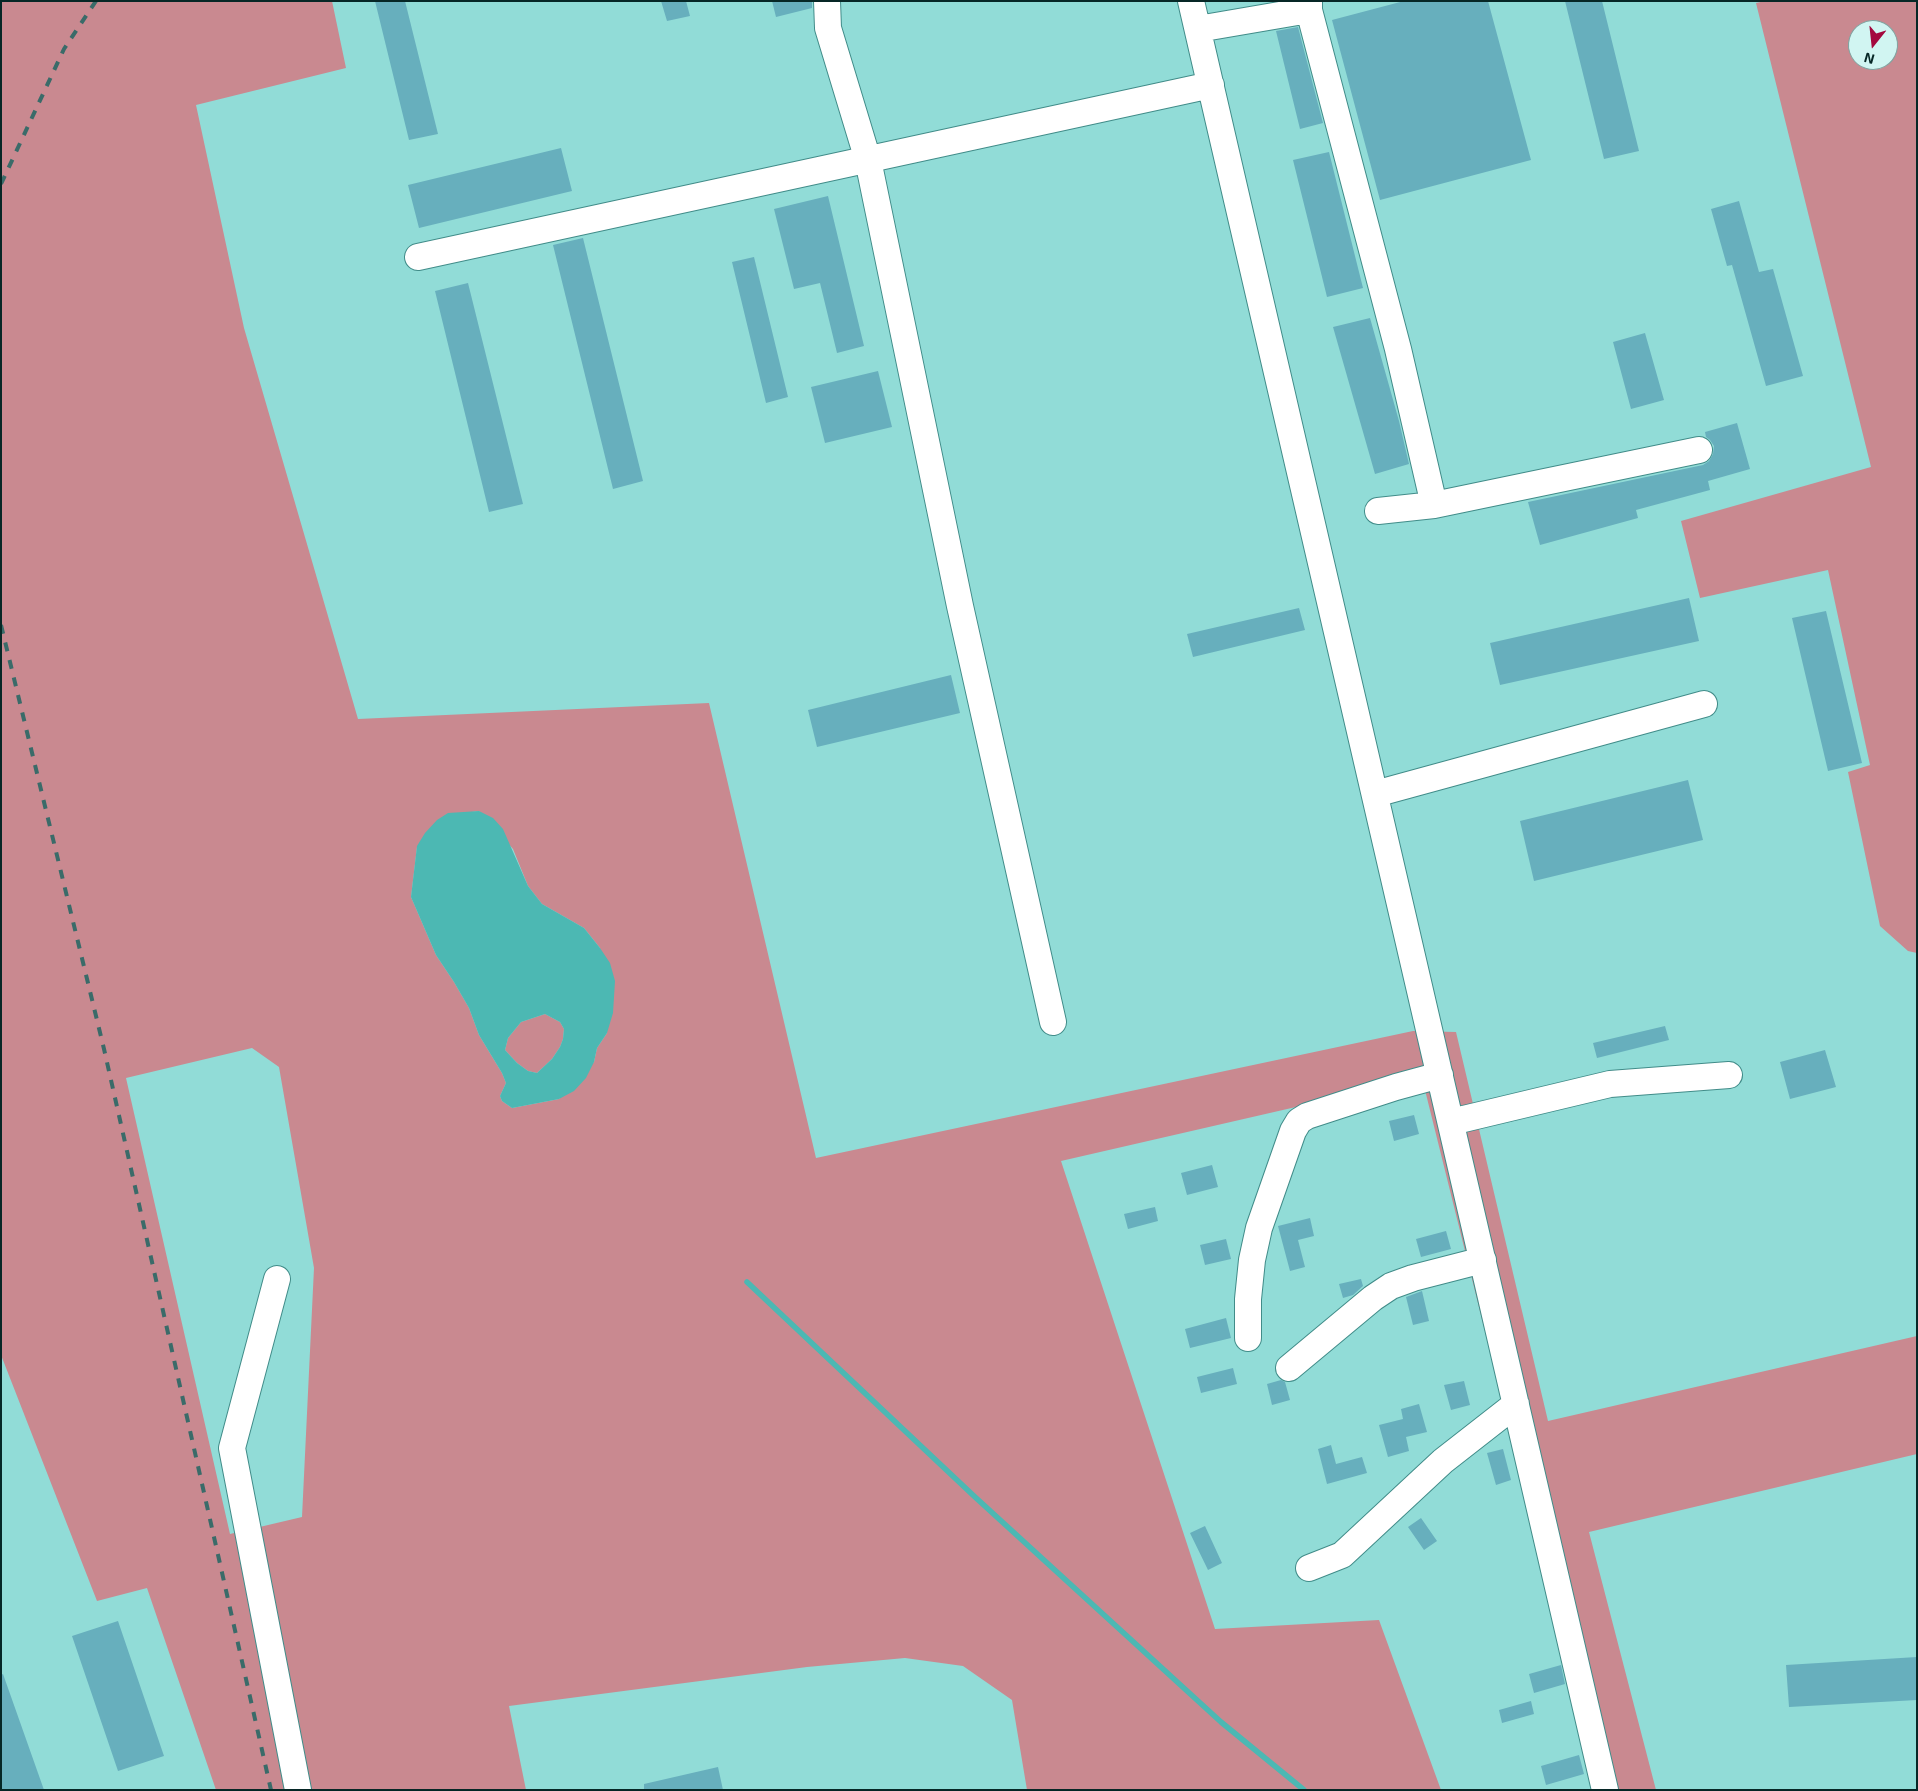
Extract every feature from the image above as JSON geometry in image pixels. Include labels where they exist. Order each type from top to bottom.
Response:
[{"type":"street","points":[[827,1],[828,28],[868,160],[958,596],[1053,1022]]},
{"type":"street","points":[[1192,1],[1605,1790]]},
{"type":"street","points":[[1198,30],[1309,6],[1398,350],[1434,505]]},
{"type":"street","points":[[418,258],[1211,85]]},
{"type":"street","points":[[1378,511],[1434,505],[1699,450]]},
{"type":"street","points":[[1375,794],[1704,704]]},
{"type":"street","points":[[1248,1338],[1248,1299],[1252,1260],[1259,1228],[1290,1139],[1299,1121],[1316,1113],[1440,1075]]},
{"type":"street","points":[[1451,1122],[1610,1084],[1729,1075]]},
{"type":"street","points":[[1288,1368],[1373,1298],[1391,1286],[1413,1278],[1483,1260]]},
{"type":"street","points":[[277,1279],[232,1448],[298,1790]]},
{"type":"street","points":[[1309,1568],[1342,1555],[1442,1461],[1516,1404]]},
{"type":"shaded area","points":[[1,1],[332,1],[346,68],[196,105],[244,328],[358,719],[709,703],[816,1158],[1413,1031],[1456,1032],[1548,1421],[1917,1336],[1917,1454],[1589,1532],[1656,1790],[1599,1790],[1422,1078],[1061,1161],[1215,1629],[1379,1620],[1441,1790],[1027,1790],[1012,1700],[963,1666],[905,1658],[807,1667],[509,1706],[526,1790],[216,1790],[147,1588],[97,1601],[1,1355]],"holes":[[[479,811],[513,849],[528,886],[542,904],[584,928],[600,948],[607,1033],[597,1048],[594,1062],[559,1099],[512,1108],[502,1101],[500,1096],[506,1083],[502,1073],[479,1035],[469,1008],[436,955],[411,897],[417,847],[464,813]],[[252,1048],[279,1067],[314,1268],[302,1517],[230,1534],[126,1078]]]},
{"type":"shaded area","points":[[1765,1],[1917,1],[1917,953],[1908,951],[1880,926],[1848,772],[1870,765],[1828,570],[1700,598],[1681,521],[1871,467],[1756,3]]},
{"type":"shaded area","points":[[545,1014],[560,1022],[564,1029],[563,1039],[552,1059],[537,1073],[528,1071],[517,1063],[505,1050],[508,1038],[521,1022]]},
{"type":"water","points":[[479,811],[493,818],[503,829],[528,886],[542,904],[584,928],[610,963],[615,981],[613,1013],[607,1033],[597,1048],[594,1062],[586,1078],[574,1091],[559,1099],[512,1108],[502,1101],[500,1096],[506,1083],[502,1073],[479,1035],[469,1008],[436,955],[411,897],[417,846],[425,833],[437,820],[448,813]],"holes":[[[545,1014],[560,1022],[564,1029],[560,1047],[552,1059],[537,1073],[528,1071],[517,1063],[505,1050],[508,1038],[521,1022]]]},
{"type":"building","points":[[375,1],[405,1],[438,134],[409,140]]},
{"type":"building","points":[[661,1],[686,1],[690,16],[667,21]]},
{"type":"building","points":[[772,1],[812,1],[812,8],[776,17]]},
{"type":"building","points":[[1404,1],[1488,1],[1531,160],[1380,200],[1332,20]]},
{"type":"building","points":[[1565,1],[1602,1],[1639,151],[1604,159]]},
{"type":"building","points":[[1298,27],[1323,123],[1300,129],[1276,31]]},
{"type":"building","points":[[561,148],[572,191],[419,228],[408,185]]},
{"type":"building","points":[[1329,152],[1363,288],[1327,297],[1293,160]]},
{"type":"building","points":[[828,196],[864,346],[837,353],[820,283],[794,289],[774,209]]},
{"type":"building","points":[[1739,201],[1759,272],[1773,269],[1803,376],[1766,386],[1732,265],[1727,266],[1711,209]]},
{"type":"building","points":[[583,238],[643,481],[613,489],[553,245]]},
{"type":"building","points":[[754,257],[788,397],[766,403],[732,262]]},
{"type":"building","points":[[468,283],[523,504],[489,512],[435,291]]},
{"type":"building","points":[[1370,318],[1409,464],[1375,474],[1333,327]]},
{"type":"building","points":[[1645,333],[1664,400],[1631,409],[1613,342]]},
{"type":"building","points":[[878,371],[892,427],[825,443],[811,387]]},
{"type":"building","points":[[1737,423],[1750,469],[1708,481],[1710,490],[1636,510],[1638,518],[1540,545],[1528,502],[1703,465],[1709,461],[1713,454],[1714,446],[1706,437],[1705,432]]},
{"type":"building","points":[[1689,598],[1699,641],[1500,685],[1490,643]]},
{"type":"building","points":[[1299,608],[1305,630],[1193,657],[1187,634]]},
{"type":"building","points":[[1826,611],[1862,763],[1828,771],[1792,618]]},
{"type":"building","points":[[951,675],[960,713],[817,747],[808,710]]},
{"type":"building","points":[[1688,780],[1703,840],[1534,881],[1520,821]]},
{"type":"building","points":[[1665,1026],[1669,1040],[1597,1058],[1593,1043]]},
{"type":"building","points":[[1825,1050],[1836,1087],[1790,1099],[1780,1062]]},
{"type":"building","points":[[1414,1115],[1419,1134],[1394,1141],[1389,1121]]},
{"type":"building","points":[[1212,1165],[1218,1187],[1187,1195],[1181,1173]]},
{"type":"building","points":[[1155,1207],[1158,1221],[1128,1229],[1124,1214]]},
{"type":"building","points":[[1310,1218],[1314,1236],[1298,1240],[1305,1267],[1290,1271],[1278,1226]]},
{"type":"building","points":[[1446,1231],[1451,1249],[1421,1257],[1416,1239]]},
{"type":"building","points":[[1226,1239],[1231,1259],[1205,1265],[1200,1245]]},
{"type":"building","points":[[1361,1279],[1363,1286],[1353,1295],[1343,1298],[1339,1284]]},
{"type":"building","points":[[1422,1291],[1429,1321],[1413,1325],[1406,1297]]},
{"type":"building","points":[[1226,1318],[1231,1338],[1190,1348],[1185,1329]]},
{"type":"building","points":[[1233,1368],[1237,1384],[1201,1393],[1197,1377]]},
{"type":"building","points":[[1281,1380],[1285,1382],[1290,1400],[1272,1405],[1267,1384]]},
{"type":"building","points":[[1464,1381],[1470,1405],[1451,1410],[1444,1385]]},
{"type":"building","points":[[1419,1404],[1427,1432],[1406,1437],[1409,1451],[1388,1457],[1379,1425],[1403,1419],[1401,1409]]},
{"type":"building","points":[[1331,1445],[1336,1464],[1362,1457],[1367,1473],[1327,1484],[1318,1449]]},
{"type":"building","points":[[1503,1449],[1511,1480],[1496,1485],[1487,1453]]},
{"type":"building","points":[[1421,1518],[1437,1541],[1424,1550],[1408,1527]]},
{"type":"building","points":[[1205,1526],[1222,1563],[1208,1570],[1190,1533]]},
{"type":"building","points":[[118,1621],[164,1756],[118,1771],[72,1636]]},
{"type":"building","points":[[1917,1657],[1917,1700],[1789,1707],[1786,1665]]},
{"type":"building","points":[[1561,1665],[1565,1684],[1534,1693],[1529,1674]]},
{"type":"building","points":[[3,1674],[44,1790],[1,1790],[1,1675]]},
{"type":"building","points":[[1531,1701],[1534,1714],[1502,1723],[1499,1710]]},
{"type":"building","points":[[1579,1755],[1584,1774],[1546,1785],[1541,1766]]},
{"type":"building","points":[[718,1767],[723,1790],[644,1790],[644,1784]]},
{"type":"waterway","points":[[747,1282],[975,1497],[1221,1722],[1304,1790]]},
{"type":"railway","points":[[1,184],[64,49],[96,1]]},
{"type":"railway","points":[[1,625],[104,1049],[271,1790]]}]
